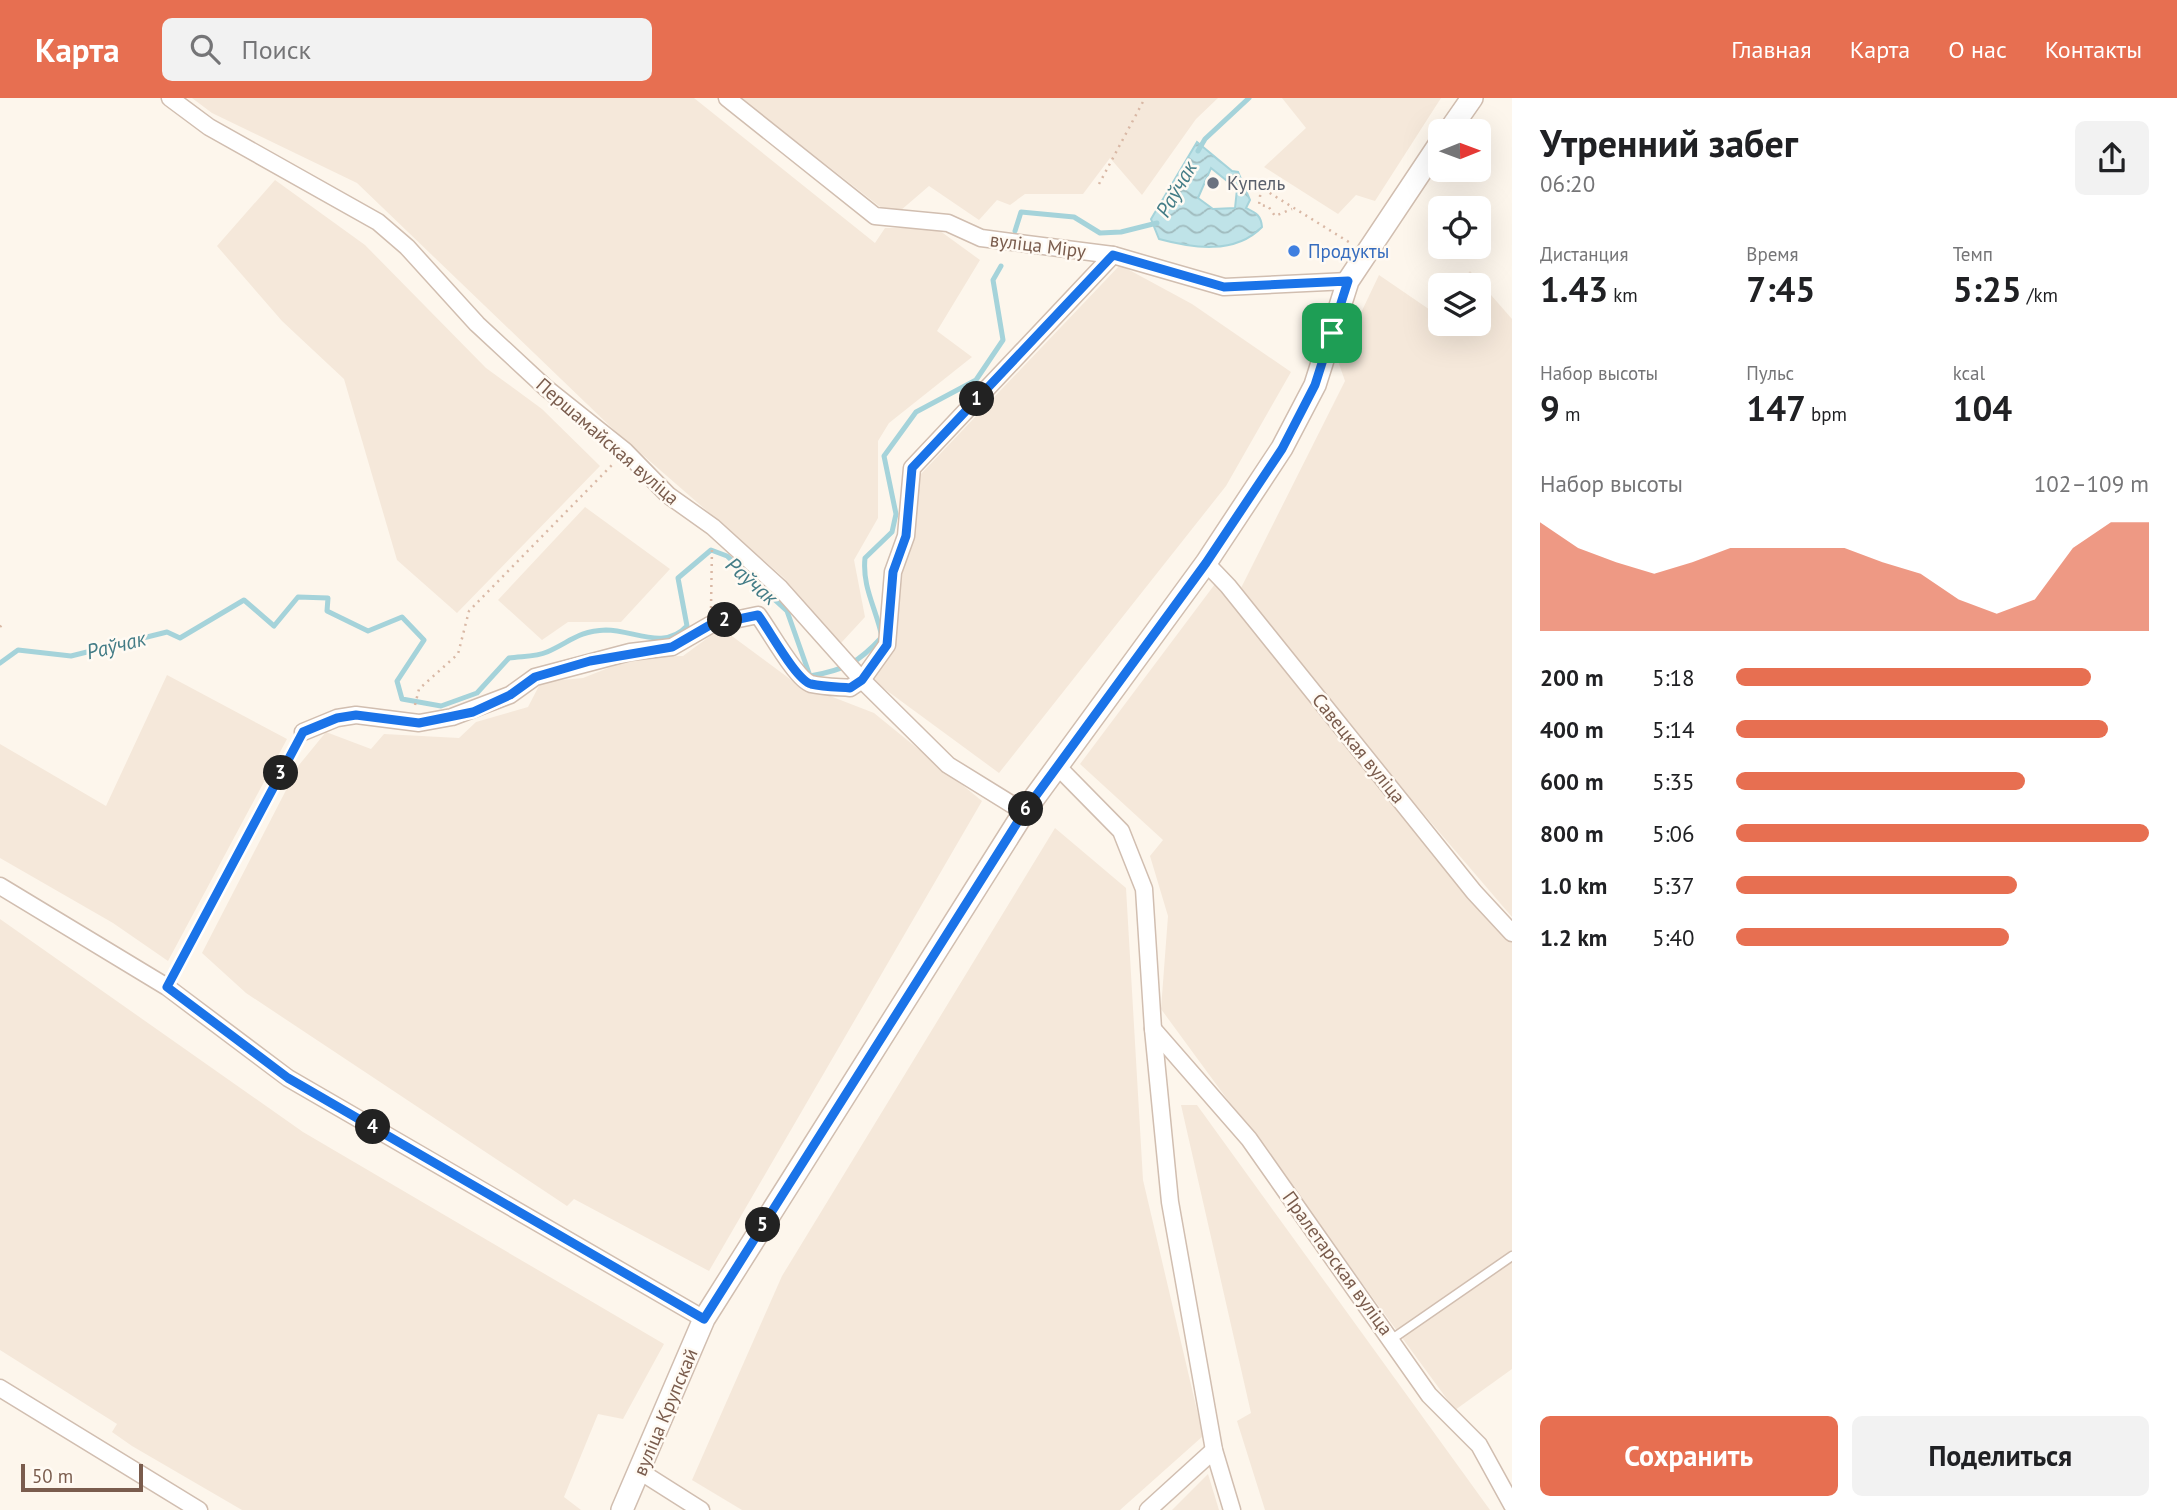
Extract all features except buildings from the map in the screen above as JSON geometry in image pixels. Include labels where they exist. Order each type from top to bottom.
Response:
[{"type":"street","name":"Першамайская вуліца","points":[[170,98],[209,127],[378,222],[407,247],[477,324],[547,388],[625,451],[668,495],[713,527],[780,588],[823,639],[948,765],[1024,812]]},
{"type":"street","name":"вуліца Міру","points":[[727,98],[874,216],[948,223],[981,239],[1113,255],[1224,287],[1348,281]]},
{"type":"street","points":[[1457,119],[1471,99]]},
{"type":"street","name":"вуліца Крупскай","points":[[622,1510],[641,1472],[704,1319],[1024,812],[1206,563],[1282,449],[1315,385],[1348,281],[1428,162]]},
{"type":"street","points":[[303,732],[337,718],[356,715],[419,723],[473,712],[510,695],[535,677],[590,661],[672,647],[710,625],[758,615],[787,656],[792,670],[809,683],[850,688],[854,670],[887,645],[893,572],[906,536],[912,468],[1113,255]]},
{"type":"street","name":"Савецкая вуліца","points":[[1206,563],[1228,586],[1474,892],[1512,933]]},
{"type":"street","points":[[1058,767],[1121,831],[1144,889],[1153,1029],[1170,1202],[1214,1450],[1232,1510]]},
{"type":"street","points":[[0,886],[167,987],[288,1078],[704,1319]]},
{"type":"street","name":"Пралетарская вуліца","points":[[1153,1029],[1249,1139],[1429,1395],[1479,1445],[1512,1505]]},
{"type":"street","points":[[0,1388],[199,1510]]},
{"type":"street","points":[[1148,1510],[1214,1450]]},
{"type":"street","points":[[641,1472],[701,1510]]},
{"type":"lane","points":[[1392,1339],[1512,1256]]},
{"type":"path","points":[[1099,184],[1145,98]]},
{"type":"path","points":[[1232,189],[1252,182],[1367,253]]},
{"type":"path","points":[[1261,188],[1259,205],[1268,206],[1275,216],[1294,208]]},
{"type":"path","points":[[413,712],[419,689],[458,654],[469,611],[625,451]]},
{"type":"path","points":[[710,625],[713,543]]},
{"type":"path","points":[[167,987],[303,732]]},
{"type":"shaded area","points":[[192,98],[694,98],[875,243],[885,228],[936,228],[980,260],[937,331],[972,357],[889,423],[878,441],[878,518],[854,560],[865,617],[841,643],[783,577],[614,430],[357,183],[212,113]]},
{"type":"shaded area","points":[[741,98],[1218,98],[1196,119],[1142,195],[1110,158],[1083,194],[1025,194],[1010,205],[997,200],[979,220],[929,186],[893,217]]},
{"type":"shaded area","points":[[1282,98],[1441,98],[1375,201],[1356,195],[1338,214],[1264,167],[1306,128]]},
{"type":"shaded area","points":[[275,180],[365,245],[486,368],[542,409],[600,466],[457,613],[397,560],[344,379],[282,321],[217,246]]},
{"type":"shaded area","points":[[1120,265],[1192,304],[1291,372],[1226,486],[999,773],[871,679],[895,647],[894,601],[916,522],[919,476]]},
{"type":"shaded area","points":[[1379,275],[1428,309],[1428,336],[1491,336],[1491,295],[1512,319],[1512,917],[1410,798],[1241,588],[1345,381],[1338,361]]},
{"type":"shaded area","points":[[585,507],[670,569],[621,622],[568,622],[542,640],[498,600]]},
{"type":"shaded area","points":[[1215,584],[1468,896],[1512,942],[1512,1369],[1455,1410],[1161,1009],[1168,916],[1150,856],[1163,840],[1080,764]]},
{"type":"shaded area","points":[[721,628],[794,682],[874,713],[982,801],[709,1271],[574,1199],[567,1206],[246,993],[202,953],[299,765],[326,732],[371,749],[384,734],[459,738],[476,722],[528,707],[541,682],[583,678],[636,657],[683,656]]},
{"type":"shaded area","points":[[167,675],[287,739],[168,961],[113,923],[0,858],[0,744],[106,806]]},
{"type":"shaded area","points":[[1055,828],[1126,888],[1143,1180],[1203,1436],[1120,1510],[742,1510],[692,1480],[782,1276]]},
{"type":"shaded area","points":[[0,919],[303,1132],[664,1344],[623,1419],[598,1414],[564,1497],[581,1510],[242,1510],[132,1446],[112,1432],[117,1424],[0,1350]]},
{"type":"shaded area","points":[[1181,1105],[1197,1105],[1490,1510],[1265,1510],[1237,1421],[1251,1413]]},
{"type":"shaded area","points":[[1208,1474],[1219,1510],[1172,1510]]},
{"type":"water","points":[[1197,142],[1232,171],[1238,172],[1250,200],[1246,208],[1257,215],[1262,227],[1239,242],[1199,247],[1159,239],[1151,219]],"holes":[[[1211,168],[1237,189],[1235,208],[1213,209],[1198,198]]]},
{"type":"waterway","name":"Раўчак","points":[[1198,151],[1205,139],[1249,98]]},
{"type":"waterway","name":"Раўчак","points":[[1015,231],[1021,212],[1074,217],[1100,233],[1121,232],[1157,223]]},
{"type":"waterway","name":"Раўчак","points":[[0,663],[18,650],[71,656],[167,632],[180,638],[244,600],[274,626],[298,597],[328,598],[327,611],[368,631],[402,617],[424,640],[397,681],[402,699],[441,706],[477,693],[509,658],[543,654],[588,632],[606,630],[659,638],[678,633],[687,626],[678,578],[711,550],[727,556],[787,611],[810,676],[842,668],[866,653],[882,637],[867,588],[865,558],[892,532],[896,514],[884,456],[916,412],[976,380],[1003,340],[993,280],[1001,266]]},
{"type":"place","name":"Купель","points":[[1213,183]]},
{"type":"place","name":"Продукты","points":[[1294,251]]},
{"type":"route","points":[[1113,255],[1224,287],[1348,281],[1332,333],[1315,385],[1282,449],[1206,563],[1024,812],[704,1319],[288,1078],[167,987],[303,732],[337,718],[356,715],[419,723],[473,712],[510,695],[535,677],[630,652],[672,647],[710,625],[742,616],[758,615],[787,656],[792,670],[809,683],[850,688],[862,680],[887,645],[893,572],[906,536],[912,468],[924,452],[1084,290],[1113,255]]}]
